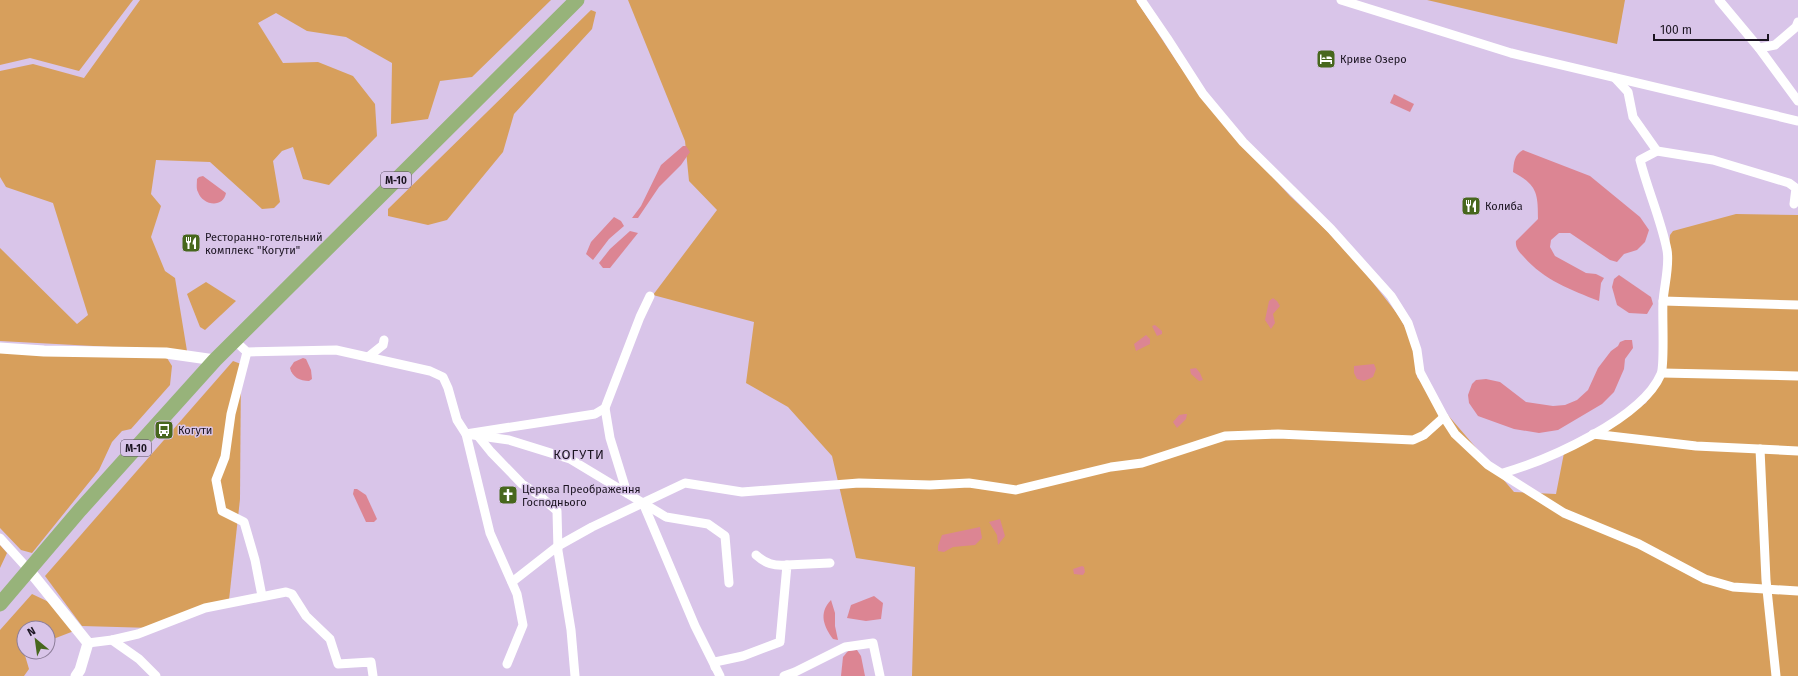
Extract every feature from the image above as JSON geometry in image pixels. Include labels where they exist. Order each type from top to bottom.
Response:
[{"type":"highway","name":"М-10","points":[[0,604],[234,340],[577,0]]},
{"type":"street","points":[[1141,0],[1203,94],[1218,112],[1244,142],[1330,229],[1391,296],[1408,322],[1416,350],[1420,372],[1444,417],[1455,434],[1488,465],[1503,473],[1564,513],[1639,544],[1705,579],[1733,587],[1798,591]]},
{"type":"street","points":[[1341,0],[1510,56],[1615,78],[1798,121]]},
{"type":"street","points":[[1720,0],[1759,48],[1798,101]]},
{"type":"street","points":[[1759,48],[1776,45],[1796,27],[1798,22]]},
{"type":"street","points":[[1615,78],[1628,92],[1633,117],[1657,151]]},
{"type":"street","points":[[1503,473],[1531,465],[1593,434],[1639,404],[1652,390],[1662,373],[1663,301],[1667,253],[1661,225],[1647,187],[1640,160],[1657,151],[1713,160],[1790,183],[1796,188],[1794,204]]},
{"type":"street","points":[[627,493],[610,438],[605,408],[640,317],[650,296]]},
{"type":"street","points":[[1663,301],[1798,305]]},
{"type":"street","points":[[234,340],[247,352],[336,350],[430,371],[443,377],[448,388],[457,420],[466,434],[490,533],[517,594],[523,625],[507,664]]},
{"type":"street","points":[[368,357],[383,345],[384,340]]},
{"type":"street","points":[[0,348],[44,351],[166,353],[215,360]]},
{"type":"street","points":[[247,352],[231,414],[225,457],[216,480],[222,511],[244,522],[255,560],[262,596]]},
{"type":"street","points":[[1662,373],[1798,376]]},
{"type":"street","points":[[466,434],[595,414],[605,408]]},
{"type":"street","points":[[512,582],[558,546],[685,483],[742,492],[859,483],[930,485],[969,483],[1016,490],[1111,467],[1142,463],[1225,436],[1278,434],[1412,440],[1424,435],[1444,417]]},
{"type":"street","points":[[466,434],[508,440],[570,459],[666,517],[708,524],[724,536],[729,583]]},
{"type":"street","points":[[1593,434],[1696,446],[1798,451]]},
{"type":"street","points":[[478,436],[491,452],[522,484],[539,495],[557,511],[558,546],[571,630],[575,676]]},
{"type":"street","points":[[1760,449],[1766,580],[1776,676]]},
{"type":"street","points":[[643,503],[695,626],[715,662],[720,676]]},
{"type":"street","points":[[0,538],[29,570],[88,643]]},
{"type":"street","points":[[756,555],[762,561],[776,566],[830,563]]},
{"type":"street","points":[[715,662],[743,656],[780,642],[787,565]]},
{"type":"street","points":[[88,643],[112,640],[138,634],[205,608],[286,592],[292,594],[306,616],[330,639],[338,664],[371,662],[372,676]]},
{"type":"street","points":[[112,640],[139,659],[156,676]]},
{"type":"street","points":[[76,676],[80,670],[88,643]]},
{"type":"street","points":[[784,676],[845,647],[873,643],[880,676]]},
{"type":"street","points":[[714,676],[715,662]]},
{"type":"shaded area","points":[[0,0],[133,0],[79,71],[30,58],[0,65]]},
{"type":"shaded area","points":[[140,0],[551,0],[472,77],[440,81],[428,119],[391,124],[392,63],[346,37],[307,31],[276,13],[258,23],[283,63],[318,62],[353,76],[375,104],[377,136],[329,185],[303,179],[293,147],[282,151],[273,161],[280,202],[274,208],[262,209],[210,162],[156,160],[151,194],[161,206],[151,237],[165,271],[175,278],[187,351],[0,341],[0,248],[77,324],[88,315],[53,203],[6,187],[0,177],[0,71],[33,64],[84,78]]},
{"type":"shaded area","points":[[628,0],[1136,0],[1177,62],[1213,112],[1290,196],[1325,229],[1363,270],[1399,316],[1407,331],[1416,360],[1417,377],[1514,492],[1556,494],[1564,453],[1646,403],[1666,371],[1664,319],[1670,235],[1673,231],[1736,214],[1798,215],[1798,676],[912,676],[915,567],[856,558],[832,456],[788,407],[746,383],[754,322],[653,295],[717,210],[689,181],[685,141]]},
{"type":"shaded area","points":[[1427,0],[1625,0],[1617,44]]},
{"type":"shaded area","points":[[591,10],[596,12],[592,29],[514,114],[503,152],[447,220],[428,225],[388,216],[388,209]]},
{"type":"shaded area","points":[[1394,94],[1414,104],[1410,112],[1390,103]]},
{"type":"shaded area","points":[[683,146],[686,146],[690,152],[681,165],[659,187],[638,218],[632,218],[641,206],[661,165]]},
{"type":"shaded area","points":[[1523,150],[1590,176],[1640,217],[1649,230],[1645,242],[1637,250],[1624,254],[1617,262],[1610,260],[1570,233],[1559,233],[1551,240],[1550,247],[1555,256],[1586,273],[1596,274],[1604,278],[1601,283],[1599,301],[1558,284],[1532,265],[1517,248],[1516,241],[1538,219],[1536,196],[1534,191],[1527,181],[1513,172],[1516,157]]},
{"type":"shaded area","points":[[203,176],[226,193],[221,201],[212,203],[204,200],[200,196],[197,189],[197,179]]},
{"type":"shaded area","points":[[614,217],[621,221],[624,226],[609,239],[593,260],[586,254],[591,242]]},
{"type":"shaded area","points":[[630,231],[638,233],[610,268],[603,268],[599,263],[610,249]]},
{"type":"shaded area","points":[[1619,275],[1651,297],[1653,304],[1647,314],[1629,313],[1617,305],[1612,287],[1614,279]]},
{"type":"shaded area","points":[[206,282],[236,301],[205,330],[200,327],[187,294]]},
{"type":"shaded area","points":[[1273,298],[1280,306],[1273,314],[1275,323],[1271,329],[1265,320],[1269,301]]},
{"type":"shaded area","points":[[1155,325],[1162,331],[1162,334],[1157,336],[1152,326]]},
{"type":"shaded area","points":[[1146,335],[1150,339],[1150,344],[1136,351],[1134,344]]},
{"type":"shaded area","points":[[1632,340],[1633,348],[1625,359],[1624,369],[1614,392],[1602,404],[1558,430],[1539,433],[1514,429],[1478,416],[1469,403],[1468,395],[1472,384],[1476,380],[1486,379],[1500,382],[1526,402],[1553,406],[1565,405],[1577,400],[1588,390],[1598,368],[1611,351],[1618,346],[1620,342]]},
{"type":"shaded area","points":[[0,350],[167,358],[172,366],[170,385],[131,429],[122,431],[112,442],[99,470],[32,553],[21,550],[0,528]]},
{"type":"shaded area","points":[[303,358],[306,359],[311,370],[312,379],[309,381],[297,378],[290,368],[294,362]]},
{"type":"shaded area","points":[[233,361],[241,364],[240,499],[229,600],[152,628],[82,626],[45,576]]},
{"type":"shaded area","points":[[1374,364],[1376,369],[1373,377],[1364,381],[1357,379],[1354,373],[1354,366]]},
{"type":"shaded area","points":[[1196,368],[1203,380],[1199,381],[1191,374],[1190,369]]},
{"type":"shaded area","points":[[1187,414],[1186,419],[1177,428],[1173,422],[1179,415]]},
{"type":"shaded area","points":[[354,489],[357,489],[366,495],[377,519],[374,522],[366,522],[353,494]]},
{"type":"shaded area","points":[[1000,519],[1005,536],[998,545],[997,535],[989,522]]},
{"type":"shaded area","points":[[980,527],[982,538],[975,545],[953,547],[944,552],[938,551],[938,546],[942,535]]},
{"type":"shaded area","points":[[0,545],[7,553],[0,568]]},
{"type":"shaded area","points":[[1082,566],[1084,567],[1085,572],[1083,575],[1074,574],[1073,569]]},
{"type":"shaded area","points":[[32,594],[51,603],[74,631],[56,638],[56,620],[16,620],[16,660],[26,660],[29,669],[24,676],[0,676],[0,630]]},
{"type":"shaded area","points":[[874,596],[883,603],[881,619],[866,621],[847,618],[851,605]]},
{"type":"shaded area","points":[[831,600],[835,613],[835,626],[838,640],[833,639],[827,630],[824,620],[825,610]]},
{"type":"shaded area","points":[[857,650],[861,656],[865,676],[841,676],[843,657],[848,651]]},
{"type":"place","name":"Криве Озеро","points":[[1326,59]]},
{"type":"place","name":"Колиба","points":[[1471,206]]},
{"type":"place","name":"Ресторанно-готельний комплекс \"Когути\"","points":[[191,243]]},
{"type":"place","name":"Когути","points":[[164,430]]},
{"type":"place","name":"Церква Преображення Господнього","points":[[508,495]]},
{"type":"district","name":"КОГУТИ","points":[[579,454]]}]
